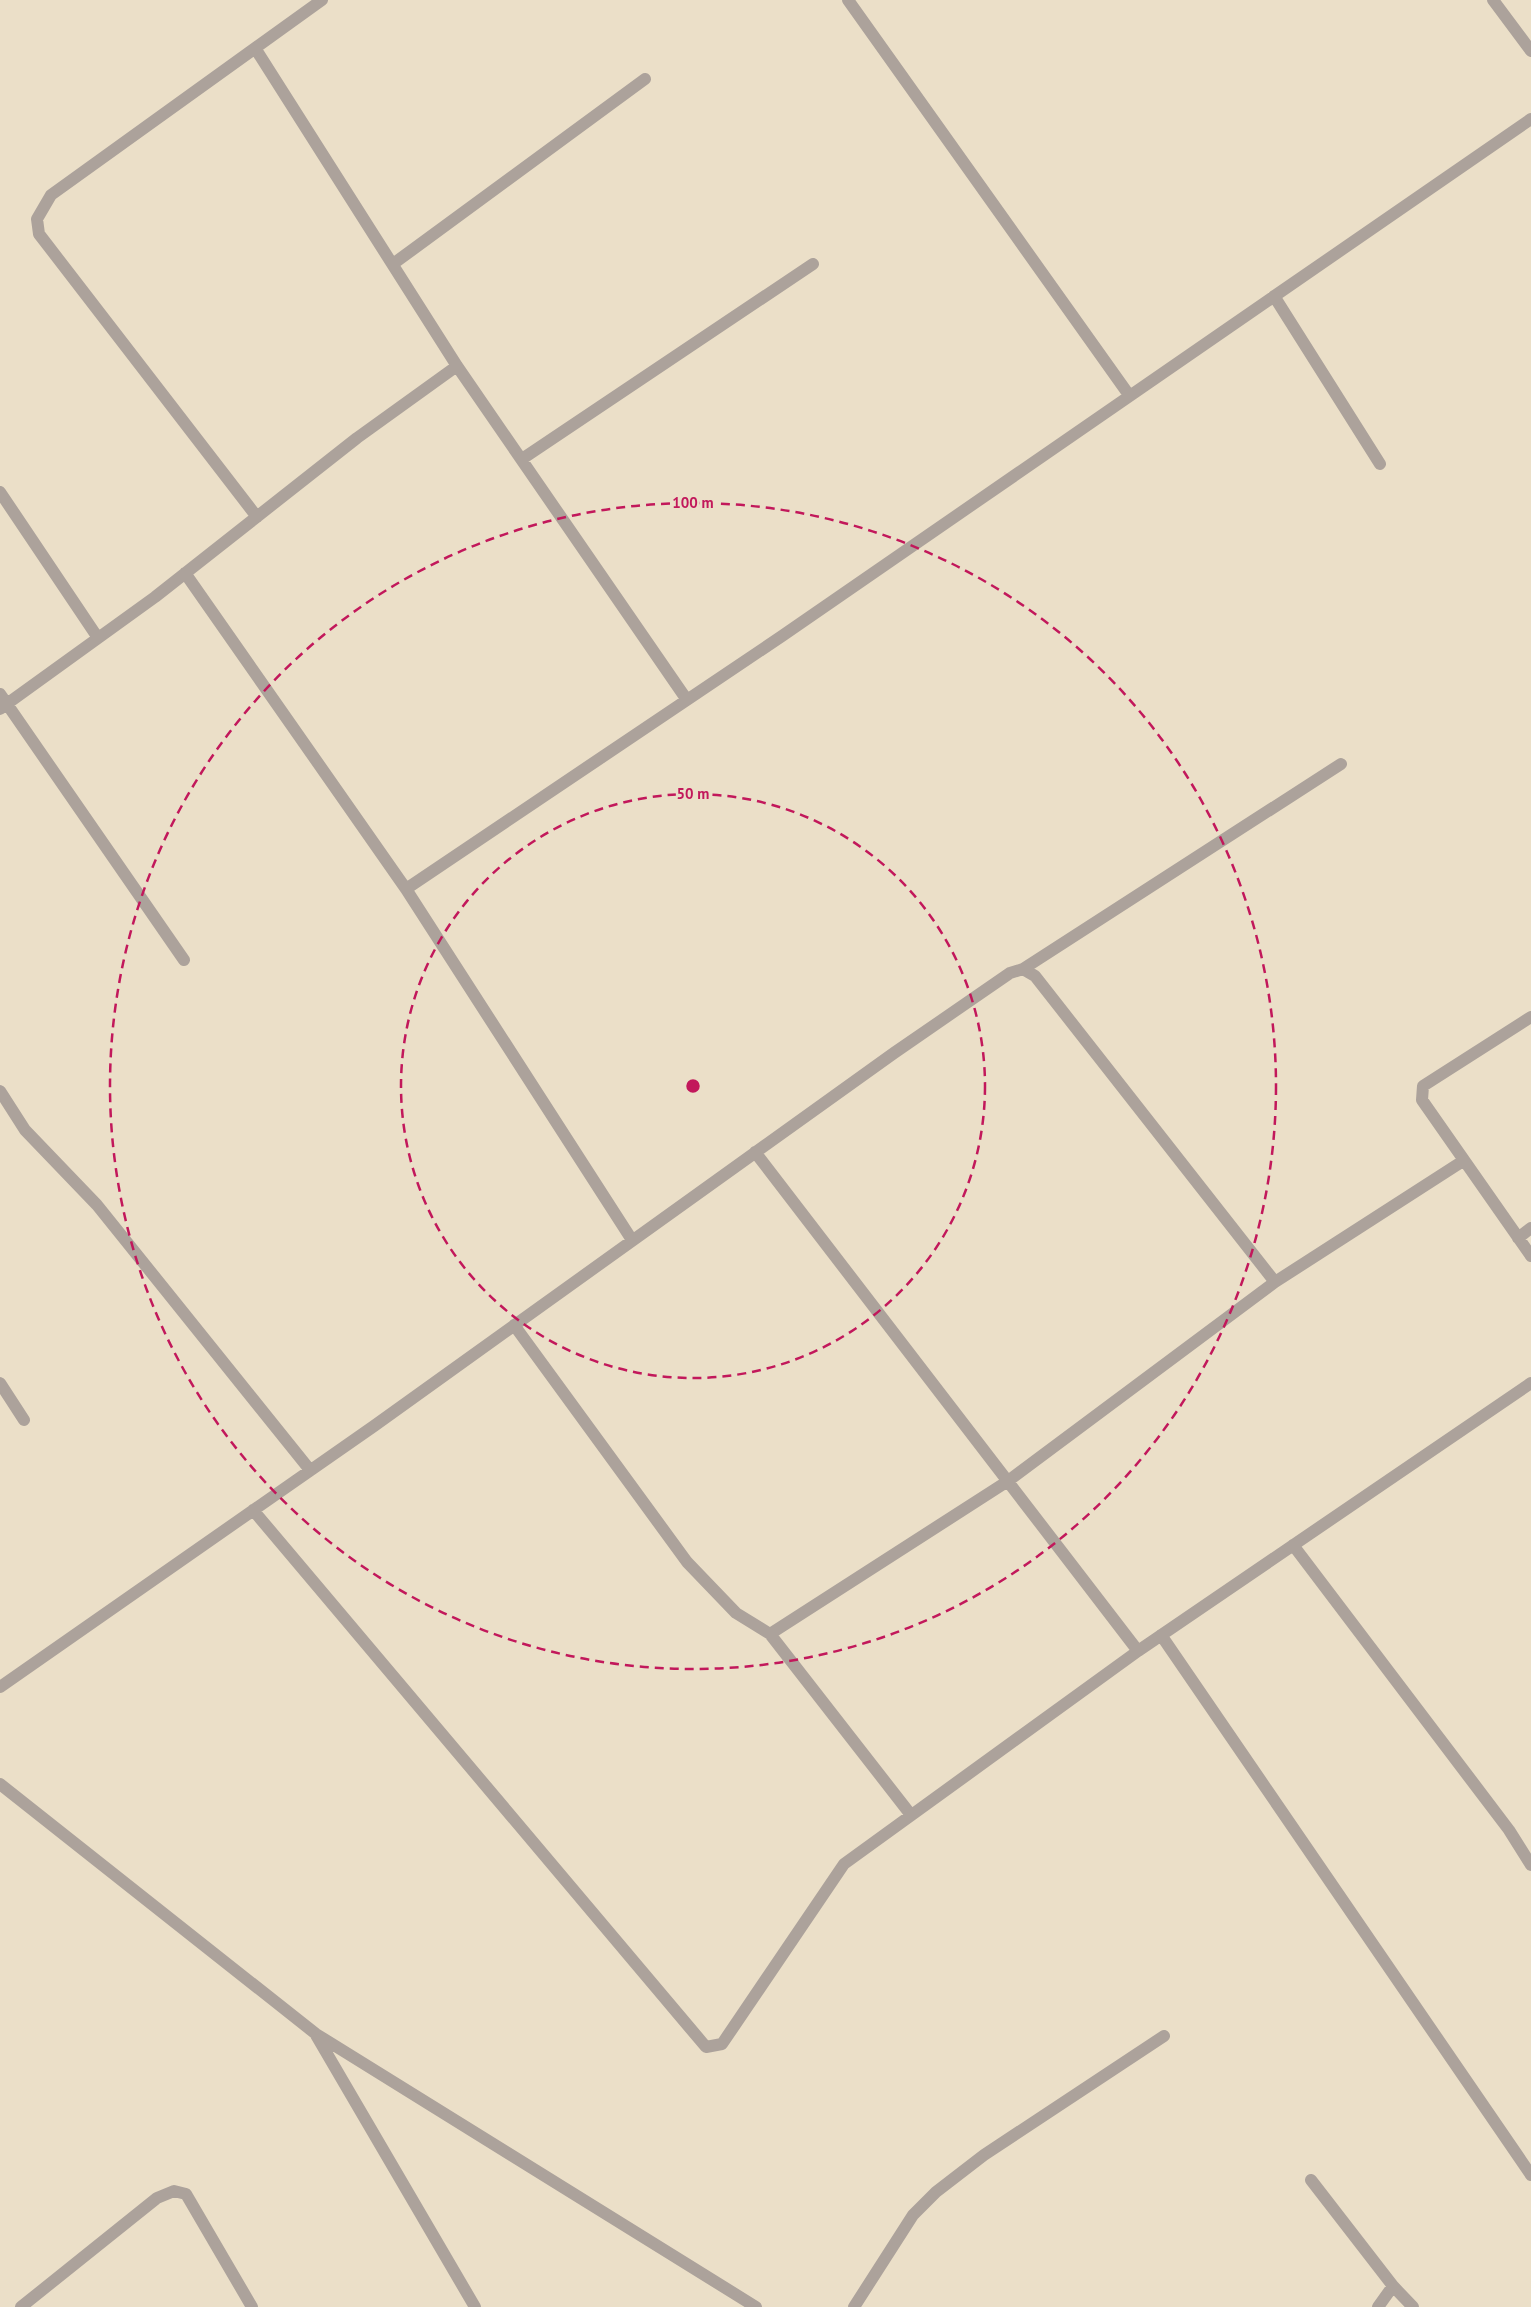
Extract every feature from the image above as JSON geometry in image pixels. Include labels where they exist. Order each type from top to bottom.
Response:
[{"type":"street","points":[[257,516],[39,234],[37,219],[51,196],[322,0]]},
{"type":"street","points":[[848,0],[1129,395]]},
{"type":"street","points":[[1494,0],[1531,51]]},
{"type":"street","points":[[255,48],[457,366],[687,700]]},
{"type":"street","points":[[393,264],[645,79]]},
{"type":"street","points":[[406,889],[687,700],[1531,119]]},
{"type":"street","points":[[522,459],[814,264]]},
{"type":"street","points":[[1274,296],[1380,464]]},
{"type":"street","points":[[184,960],[2,702],[98,638],[185,573],[357,438],[457,366]]},
{"type":"street","points":[[0,492],[98,638]]},
{"type":"street","points":[[185,573],[406,889],[632,1240]]},
{"type":"street","points":[[0,1688],[1002,978],[1023,969],[1341,764]]},
{"type":"street","points":[[1023,969],[1035,976],[1275,1282]]},
{"type":"street","points":[[1531,1018],[1423,1086],[1422,1100],[1426,1110],[1531,1256]]},
{"type":"street","points":[[0,1091],[25,1130],[98,1205],[310,1470]]},
{"type":"street","points":[[755,1152],[1138,1651]]},
{"type":"street","points":[[770,1634],[1008,1481],[1275,1282],[1463,1161]]},
{"type":"street","points":[[1518,1238],[1531,1228]]},
{"type":"street","points":[[514,1325],[687,1562],[736,1613],[770,1634],[911,1815]]},
{"type":"street","points":[[0,1383],[24,1420]]},
{"type":"street","points":[[253,1510],[706,2047],[722,2044],[844,1864],[1138,1651],[1531,1383]]},
{"type":"street","points":[[1293,1545],[1509,1830],[1531,1865]]},
{"type":"street","points":[[1161,1636],[1531,2175]]},
{"type":"street","points":[[0,1784],[316,2034],[756,2307]]},
{"type":"street","points":[[316,2034],[475,2307]]},
{"type":"street","points":[[854,2307],[912,2216],[936,2192],[984,2155],[1164,2036]]},
{"type":"street","points":[[1311,2180],[1392,2286],[1413,2307]]},
{"type":"street","points":[[21,2307],[157,2198],[174,2191],[186,2194],[252,2307]]},
{"type":"street","points":[[1378,2307],[1392,2286]]}]
